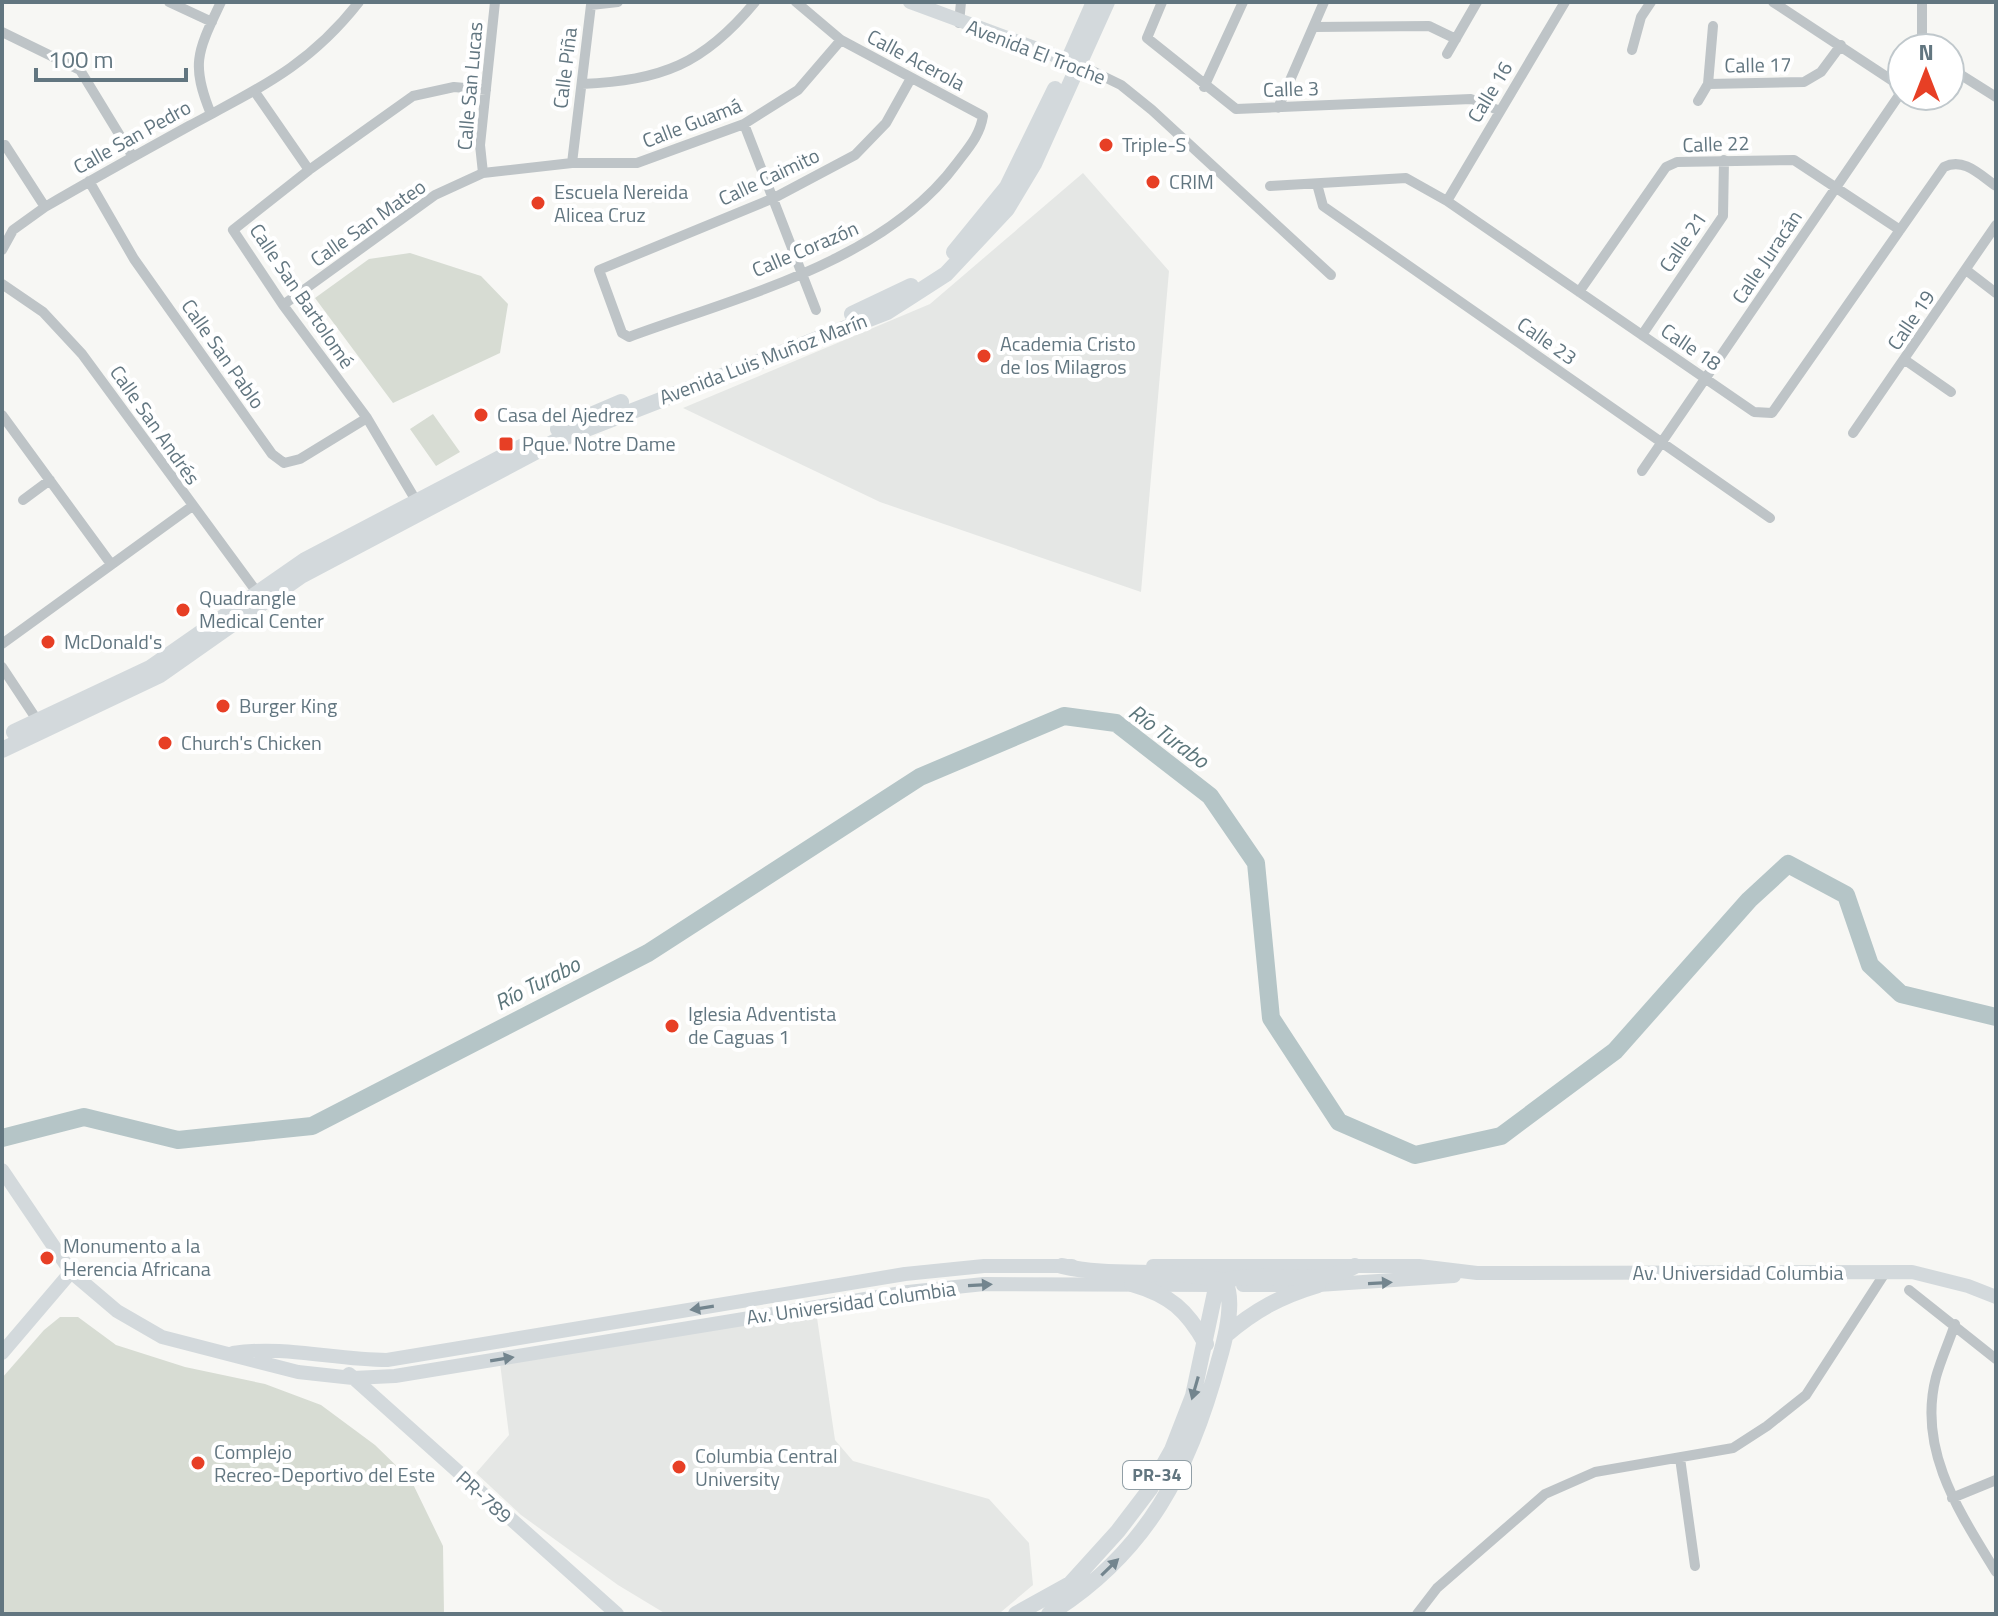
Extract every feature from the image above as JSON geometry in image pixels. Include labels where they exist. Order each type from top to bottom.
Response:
[{"type":"main road","name":"Avenida El Troche","points":[[910,2],[959,23],[1074,62]]},
{"type":"main road","name":"Avenida Luis Muñoz Marín","points":[[1074,62],[1094,2]]},
{"type":"main road","name":"Avenida Luis Muñoz Marín","points":[[2,750],[150,668],[260,597],[305,560],[613,411],[897,300],[936,269],[986,217],[1007,187],[1107,2]]},
{"type":"main road","name":"Avenida Luis Muñoz Marín","points":[[2,738],[41,726]]},
{"type":"main road","name":"Av. Universidad Columbia","points":[[2,1170],[71,1272],[117,1311],[162,1337],[233,1353],[261,1364],[353,1378],[395,1376],[908,1292],[984,1284],[1318,1285],[1419,1281],[1477,1273]]},
{"type":"main road","name":"Av. Universidad Columbia","points":[[233,1353],[265,1348],[387,1360],[905,1274],[984,1266],[1419,1266],[1477,1273],[1912,1272],[1968,1286],[1996,1297]]},
{"type":"main road","points":[[1062,1266],[1090,1273],[1192,1274],[1222,1283],[1247,1276],[1330,1275],[1355,1266]]},
{"type":"main road","points":[[2,1353],[71,1272]]},
{"type":"main road","name":"PR-34","points":[[1049,1614],[1094,1583],[1132,1546],[1162,1504],[1193,1447],[1226,1335],[1222,1283]]},
{"type":"main road","name":"PR-34","points":[[1016,1614],[1070,1584],[1118,1531],[1150,1489],[1177,1437],[1193,1396],[1222,1283]]},
{"type":"main road","points":[[1132,1284],[1158,1291],[1183,1307],[1206,1344]]},
{"type":"main road","points":[[1226,1335],[1253,1312],[1285,1295],[1318,1285]]},
{"type":"main road","points":[[626,1320],[629,1338]]},
{"type":"main road","points":[[287,1351],[305,1360],[338,1367],[353,1378],[373,1368],[459,1354],[486,1343]]},
{"type":"main road","points":[[381,1404],[383,1393],[395,1376]]},
{"type":"main road","name":"PR-789","points":[[353,1378],[617,1614]]},
{"type":"street","points":[[169,2],[212,22]]},
{"type":"street","points":[[211,114],[199,84],[197,62],[221,2]]},
{"type":"street","name":"Calle San Pedro","points":[[2,250],[13,230],[45,207],[255,92],[301,63],[332,36],[359,2]]},
{"type":"street","name":"Calle San Lucas","points":[[483,173],[480,145],[495,2]]},
{"type":"street","name":"Calle Piña","points":[[572,163],[591,5],[618,2]]},
{"type":"street","points":[[582,84],[636,81],[707,52],[731,31],[755,2]]},
{"type":"street","name":"Calle Acerola","points":[[796,2],[841,40],[910,80],[983,116]]},
{"type":"street","points":[[959,23],[961,2]]},
{"type":"street","name":"Calle 3","points":[[1162,2],[1147,38],[1204,87],[1236,109],[1471,99],[1500,111]]},
{"type":"street","points":[[1204,87],[1243,2]]},
{"type":"street","points":[[1278,108],[1324,2]]},
{"type":"street","points":[[1447,54],[1477,2]]},
{"type":"street","name":"Calle 16","points":[[1447,201],[1565,2]]},
{"type":"street","points":[[1632,50],[1641,17],[1651,2]]},
{"type":"street","points":[[1773,2],[1886,77]]},
{"type":"street","points":[[1922,2],[1922,32]]},
{"type":"street","points":[[1314,27],[1429,26],[1456,39]]},
{"type":"street","points":[[1698,101],[1708,84],[1713,26]]},
{"type":"street","points":[[2,32],[80,70],[133,157]]},
{"type":"street","name":"Calle Guamá","points":[[572,163],[637,163],[744,124],[798,90],[841,40]]},
{"type":"street","name":"Calle 17","points":[[1708,84],[1804,82],[1821,72],[1841,45]]},
{"type":"street","name":"Avenida El Troche","points":[[1074,62],[1121,85],[1152,110],[1331,275]]},
{"type":"street","points":[[1966,78],[1996,97]]},
{"type":"street","name":"Calle Caimito","points":[[637,335],[629,337],[622,333],[599,270],[774,198],[855,155],[886,123],[910,80]]},
{"type":"street","name":"Calle San Bartolomé","points":[[419,506],[367,418],[283,305],[233,230],[309,170],[413,96],[454,87],[486,90]]},
{"type":"street","points":[[255,92],[309,170]]},
{"type":"street","name":"Calle Juracán","points":[[1642,471],[1887,112]]},
{"type":"street","name":"Calle Corazón","points":[[637,335],[801,273],[865,245],[904,218],[941,185],[981,131],[983,116]]},
{"type":"street","points":[[744,124],[816,310]]},
{"type":"street","points":[[5,145],[45,207]]},
{"type":"street","name":"Calle 21","points":[[1642,335],[1723,216],[1724,160]]},
{"type":"street","name":"Calle 22","points":[[1579,292],[1666,167],[1677,162],[1794,160],[1900,230]]},
{"type":"street","name":"Calle 18","points":[[1270,186],[1406,178],[1447,201],[1754,412],[1772,413],[1944,167],[1953,162],[1963,163],[1996,186]]},
{"type":"street","name":"Calle San Mateo","points":[[283,305],[435,195],[483,173],[572,163]]},
{"type":"street","name":"Calle San Pablo","points":[[89,181],[134,259],[272,454],[284,463],[300,459],[367,418]]},
{"type":"street","name":"Calle 23","points":[[1317,184],[1323,206],[1770,518]]},
{"type":"street","name":"Calle 19","points":[[1853,433],[1996,225]]},
{"type":"street","points":[[1966,270],[1996,293]]},
{"type":"street","name":"Calle San Andrés","points":[[2,284],[43,312],[82,354],[191,507],[260,597]]},
{"type":"street","points":[[1905,360],[1951,392]]},
{"type":"street","points":[[2,415],[111,564]]},
{"type":"street","points":[[23,500],[50,480]]},
{"type":"street","points":[[2,644],[191,507]]},
{"type":"street","points":[[2,667],[41,726]]},
{"type":"street","points":[[1417,1614],[1437,1588],[1545,1494],[1595,1472],[1733,1448],[1806,1395],[1885,1273]]},
{"type":"street","points":[[1909,1290],[1996,1359]]},
{"type":"street","points":[[1955,1324],[1935,1379],[1931,1426],[1952,1498],[1996,1572]]},
{"type":"street","points":[[1680,1458],[1695,1566]]},
{"type":"street","points":[[1952,1498],[1996,1480]]},
{"type":"shaded area","name":"Academia Cristo de los Milagros","points":[[1083,173],[1169,271],[1141,592],[880,502],[683,408],[930,304]]},
{"type":"shaded area","points":[[410,253],[481,276],[508,304],[500,353],[393,403],[315,298],[369,259]]},
{"type":"shaded area","points":[[433,414],[460,452],[436,466],[410,429]]},
{"type":"shaded area","name":"Columbia Central University","points":[[816,1311],[835,1440],[853,1461],[989,1499],[1029,1543],[1033,1585],[1001,1612],[666,1614],[618,1585],[521,1515],[476,1473],[509,1435],[500,1363]]},
{"type":"shaded area","name":"Complejo Recreo-Deportivo del Este","points":[[60,1317],[78,1317],[116,1345],[185,1367],[265,1384],[321,1405],[375,1445],[411,1480],[443,1546],[444,1614],[2,1614],[2,1378],[44,1330]]},
{"type":"waterway","name":"Río Turabo","points":[[2,1138],[84,1117],[178,1140],[312,1126],[648,953],[920,777],[1064,716],[1116,723],[1210,796],[1256,863],[1271,1018],[1339,1122],[1415,1155],[1501,1136],[1615,1051],[1749,900],[1788,864],[1846,895],[1870,965],[1901,994],[1996,1017]]},
{"type":"place","name":"Triple-S","points":[[1106,145]]},
{"type":"place","name":"CRIM","points":[[1153,182]]},
{"type":"place","name":"Escuela Nereida Alicea Cruz","points":[[538,203]]},
{"type":"place","name":"Academia Cristo de los Milagros","points":[[984,356]]},
{"type":"place","name":"Casa del Ajedrez","points":[[481,415]]},
{"type":"place","name":"Pque. Notre Dame","points":[[506,444]]},
{"type":"place","name":"Quadrangle Medical Center","points":[[183,610]]},
{"type":"place","name":"McDonald's","points":[[48,642]]},
{"type":"place","name":"Burger King","points":[[223,706]]},
{"type":"place","name":"Church's Chicken","points":[[165,743]]},
{"type":"place","name":"Iglesia Adventista de Caguas 1","points":[[672,1026]]},
{"type":"place","name":"Monumento a la Herencia Africana","points":[[47,1258]]},
{"type":"place","name":"Complejo Recreo-Deportivo del Este","points":[[198,1463]]},
{"type":"place","name":"Columbia Central University","points":[[679,1467]]}]
